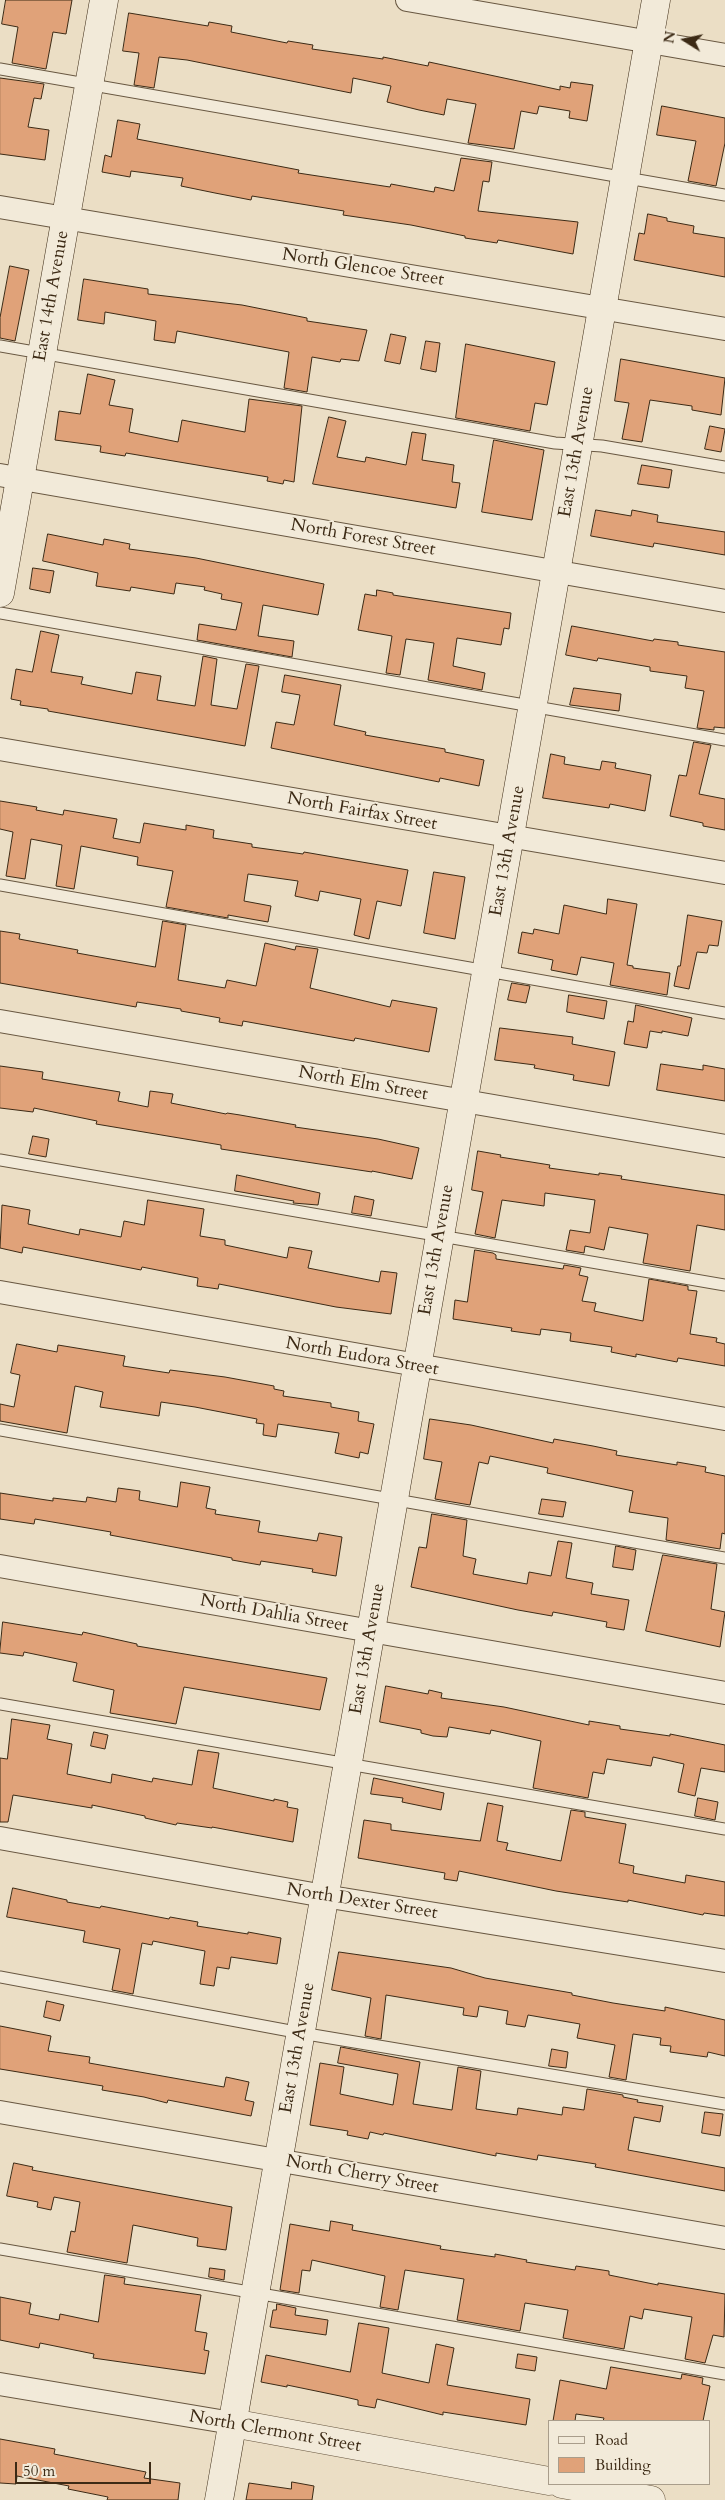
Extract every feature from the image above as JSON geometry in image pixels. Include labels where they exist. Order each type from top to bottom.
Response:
[{"type":"main road","name":"East 14th Avenue","points":[[0,593],[10,477],[42,354],[104,0]]},
{"type":"main road","name":"East 13th Avenue","points":[[218,2500],[256,2294],[324,1896],[372,1631],[416,1366],[487,972],[656,0]]},
{"type":"main road","name":"North Clermont Street","points":[[232,2424],[548,2481]]},
{"type":"main road","points":[[568,2485],[651,2500]]},
{"type":"street","points":[[407,0],[725,55]]},
{"type":"street","name":"North Glencoe Street","points":[[0,207],[725,329]]},
{"type":"street","name":"North Forest Street","points":[[10,477],[725,601]]},
{"type":"street","name":"North Fairfax Street","points":[[0,749],[725,873]]},
{"type":"street","name":"North Elm Street","points":[[0,1021],[725,1146]]},
{"type":"street","name":"North Eudora Street","points":[[0,1292],[725,1420]]},
{"type":"street","name":"North Dahlia Street","points":[[0,1566],[725,1693]]},
{"type":"street","name":"North Dexter Street","points":[[0,1838],[324,1896],[725,1961]]},
{"type":"street","name":"North Cherry Street","points":[[0,2112],[725,2238]]},
{"type":"street","name":"North Clermont Street","points":[[0,2384],[232,2424]]},
{"type":"lane","points":[[0,69],[725,195]]},
{"type":"lane","points":[[0,346],[555,443],[602,446],[725,467]]},
{"type":"lane","points":[[0,613],[725,740]]},
{"type":"lane","points":[[0,885],[725,1013]]},
{"type":"lane","points":[[0,1160],[725,1285]]},
{"type":"lane","points":[[0,1430],[725,1558]]},
{"type":"lane","points":[[0,1704],[725,1829]]},
{"type":"lane","points":[[0,1977],[301,2032],[725,2104]]},
{"type":"lane","points":[[0,2249],[725,2374]]},
{"type":"building","points":[[6,0],[72,0],[66,34],[53,32],[46,69],[12,63],[18,27],[2,24]]},
{"type":"building","points":[[129,13],[208,26],[209,22],[232,26],[231,32],[287,43],[288,41],[313,45],[312,49],[383,59],[383,57],[428,66],[429,62],[560,90],[560,86],[570,88],[571,82],[593,85],[587,121],[569,118],[570,111],[539,106],[537,114],[521,111],[514,149],[468,143],[476,104],[447,99],[444,115],[419,110],[387,102],[391,86],[353,78],[351,93],[187,60],[159,57],[154,88],[134,85],[139,53],[123,51]]},
{"type":"building","points":[[0,78],[44,84],[41,99],[34,98],[28,127],[49,130],[45,160],[0,154]]},
{"type":"building","points":[[662,106],[725,118],[725,143],[716,186],[688,181],[696,141],[657,135]]},
{"type":"building","points":[[118,120],[140,124],[137,139],[299,170],[298,173],[390,187],[391,184],[434,192],[435,187],[454,191],[461,158],[492,162],[489,182],[483,181],[478,211],[578,222],[573,254],[498,240],[497,243],[465,238],[465,236],[411,225],[343,215],[344,211],[252,196],[251,200],[215,193],[181,186],[183,178],[131,171],[130,177],[102,172],[105,155],[111,157]]},
{"type":"building","points":[[648,214],[667,218],[667,221],[694,226],[693,233],[725,238],[725,277],[634,260],[639,233],[644,234]]},
{"type":"building","points":[[10,266],[29,270],[15,341],[0,338],[0,318]]},
{"type":"building","points":[[84,279],[148,289],[148,294],[242,305],[307,318],[307,321],[367,330],[359,361],[341,359],[340,362],[312,357],[307,392],[284,388],[289,352],[177,331],[175,343],[154,340],[156,321],[105,312],[104,324],[78,320]]},
{"type":"building","points":[[391,334],[406,337],[400,364],[385,361]]},
{"type":"building","points":[[426,341],[440,343],[436,372],[421,369]]},
{"type":"building","points":[[466,344],[555,362],[547,405],[535,403],[530,431],[456,418]]},
{"type":"building","points":[[621,359],[725,378],[721,415],[692,410],[692,406],[650,400],[642,442],[622,439],[629,403],[615,401]]},
{"type":"building","points":[[88,374],[115,380],[109,405],[133,409],[129,432],[178,442],[182,420],[245,432],[249,399],[302,406],[294,482],[284,480],[283,484],[267,481],[268,477],[126,453],[125,456],[100,452],[101,446],[55,440],[59,411],[80,414]]},
{"type":"building","points":[[329,417],[346,421],[337,457],[365,462],[366,457],[406,465],[412,432],[426,434],[422,460],[454,465],[452,482],[460,483],[456,508],[313,484]]},
{"type":"building","points":[[710,426],[725,429],[721,452],[705,449]]},
{"type":"building","points":[[494,440],[544,450],[532,520],[482,512]]},
{"type":"building","points":[[642,465],[672,470],[669,488],[638,484]]},
{"type":"building","points":[[596,510],[631,516],[632,510],[658,515],[657,522],[725,532],[725,555],[654,543],[653,547],[591,536]]},
{"type":"building","points":[[48,534],[103,545],[104,539],[130,544],[129,549],[196,558],[324,584],[318,615],[263,605],[258,636],[294,641],[292,657],[197,640],[199,624],[236,630],[242,603],[221,599],[222,594],[204,590],[205,587],[176,583],[174,594],[131,587],[130,591],[96,586],[98,573],[43,561]]},
{"type":"building","points":[[33,568],[54,571],[50,593],[30,589]]},
{"type":"building","points":[[377,590],[393,593],[393,595],[511,613],[509,629],[504,628],[501,645],[457,638],[453,666],[485,673],[482,690],[428,680],[434,643],[406,639],[400,675],[386,673],[392,636],[358,630],[365,594],[376,596]]},
{"type":"building","points":[[572,626],[653,641],[654,639],[678,642],[678,645],[725,652],[725,728],[714,727],[714,730],[697,728],[704,691],[685,688],[687,676],[650,671],[650,667],[598,658],[597,661],[566,655]]},
{"type":"building","points":[[41,631],[59,635],[51,672],[83,677],[81,684],[132,694],[136,672],[161,676],[157,700],[195,706],[203,656],[217,659],[211,705],[237,709],[246,664],[259,666],[245,746],[20,705],[21,701],[11,699],[16,669],[32,672]]},
{"type":"building","points":[[285,675],[341,685],[334,725],[366,732],[365,735],[445,749],[445,752],[484,760],[479,786],[440,778],[439,782],[271,748],[276,722],[294,725],[300,695],[282,692]]},
{"type":"building","points":[[574,688],[621,694],[619,711],[570,705]]},
{"type":"building","points":[[694,742],[711,745],[699,794],[725,799],[725,830],[703,826],[703,823],[670,816],[679,775],[686,776]]},
{"type":"building","points":[[551,754],[565,757],[564,764],[600,770],[602,761],[616,763],[615,768],[651,775],[645,811],[610,804],[609,808],[543,798]]},
{"type":"building","points":[[0,801],[37,807],[36,810],[63,815],[64,810],[117,819],[113,838],[140,843],[144,823],[186,830],[186,825],[214,830],[213,838],[252,844],[252,847],[303,854],[304,852],[408,870],[401,906],[377,901],[369,939],[354,935],[361,899],[320,891],[318,901],[295,896],[298,881],[248,874],[244,901],[271,906],[268,922],[228,915],[228,918],[166,907],[173,871],[137,865],[138,857],[81,846],[74,889],[56,886],[62,845],[31,839],[25,879],[6,876],[13,832],[0,829]]},
{"type":"building","points":[[434,872],[465,877],[455,939],[424,933]]},
{"type":"building","points":[[608,899],[637,904],[627,965],[633,966],[633,968],[670,973],[667,995],[610,985],[614,963],[581,957],[577,975],[551,970],[553,960],[518,953],[522,932],[533,934],[534,929],[559,934],[564,905],[606,914]]},
{"type":"building","points":[[688,915],[722,921],[718,946],[709,945],[707,953],[697,952],[689,989],[674,986],[678,966],[680,966]]},
{"type":"building","points":[[163,921],[186,925],[178,980],[225,988],[227,980],[256,986],[265,943],[295,950],[296,946],[318,949],[310,988],[390,1007],[392,1000],[437,1008],[429,1052],[355,1038],[354,1041],[243,1021],[242,1026],[219,1022],[220,1018],[181,1011],[181,1009],[137,1002],[136,1007],[0,983],[0,931],[20,934],[19,939],[78,950],[77,953],[155,967]]},
{"type":"building","points":[[512,983],[530,986],[526,1003],[508,1000]]},
{"type":"building","points":[[569,995],[607,1001],[604,1019],[567,1012]]},
{"type":"building","points":[[636,1005],[692,1018],[688,1036],[662,1031],[662,1033],[650,1031],[647,1048],[624,1044],[628,1021],[633,1022]]},
{"type":"building","points":[[500,1028],[573,1037],[572,1044],[615,1052],[609,1086],[573,1080],[574,1075],[534,1068],[535,1065],[495,1060]]},
{"type":"building","points":[[661,1064],[703,1070],[703,1065],[725,1069],[725,1101],[657,1090]]},
{"type":"building","points":[[0,1066],[43,1072],[42,1079],[120,1092],[118,1101],[148,1107],[150,1091],[173,1094],[171,1103],[296,1125],[295,1127],[378,1139],[419,1148],[412,1179],[372,1171],[221,1149],[221,1145],[96,1124],[97,1121],[34,1108],[33,1112],[0,1108]]},
{"type":"building","points":[[33,1136],[49,1139],[46,1157],[29,1154]]},
{"type":"building","points":[[478,1151],[501,1155],[500,1157],[550,1165],[549,1168],[599,1175],[599,1173],[622,1176],[621,1179],[725,1195],[725,1230],[697,1225],[690,1271],[643,1263],[648,1234],[609,1227],[604,1250],[585,1246],[584,1253],[566,1250],[570,1230],[590,1233],[595,1200],[545,1193],[544,1206],[502,1200],[495,1238],[475,1234],[483,1192],[472,1190]]},
{"type":"building","points":[[237,1175],[320,1193],[318,1205],[293,1203],[294,1201],[235,1191]]},
{"type":"building","points":[[355,1196],[374,1200],[371,1216],[352,1213]]},
{"type":"building","points":[[148,1200],[204,1209],[200,1236],[225,1240],[225,1245],[287,1258],[289,1247],[312,1251],[308,1268],[379,1282],[381,1271],[397,1273],[391,1314],[336,1307],[219,1284],[218,1289],[197,1286],[198,1278],[142,1267],[141,1270],[23,1247],[22,1253],[0,1248],[2,1205],[30,1210],[28,1224],[79,1235],[80,1229],[121,1237],[124,1221],[144,1225]]},
{"type":"building","points":[[475,1250],[493,1253],[496,1255],[496,1259],[563,1269],[564,1265],[581,1268],[579,1275],[588,1277],[582,1301],[596,1303],[594,1311],[643,1321],[649,1279],[688,1286],[688,1290],[697,1291],[690,1334],[717,1338],[716,1342],[725,1344],[725,1366],[678,1358],[677,1362],[636,1354],[636,1357],[611,1352],[612,1347],[570,1341],[571,1333],[541,1329],[540,1335],[511,1331],[512,1328],[453,1319],[455,1300],[467,1302]]},
{"type":"building","points":[[17,1344],[57,1352],[58,1345],[125,1356],[123,1366],[169,1373],[170,1370],[225,1377],[274,1386],[274,1389],[284,1391],[283,1396],[331,1403],[331,1407],[359,1412],[358,1421],[374,1424],[368,1454],[360,1452],[359,1458],[335,1453],[339,1433],[278,1424],[276,1437],[263,1435],[264,1424],[256,1423],[257,1419],[195,1407],[161,1402],[159,1416],[100,1407],[103,1392],[75,1386],[67,1433],[0,1421],[0,1404],[14,1407],[20,1375],[11,1373]]},
{"type":"building","points":[[430,1419],[471,1425],[553,1443],[554,1439],[593,1446],[617,1451],[616,1455],[677,1465],[677,1462],[706,1467],[705,1472],[725,1476],[725,1534],[722,1533],[720,1549],[666,1540],[668,1518],[629,1512],[633,1491],[547,1473],[548,1468],[490,1456],[488,1464],[479,1462],[470,1505],[435,1499],[442,1462],[424,1459]]},
{"type":"building","points":[[181,1482],[210,1487],[206,1508],[216,1510],[215,1514],[260,1521],[258,1532],[317,1541],[319,1533],[342,1537],[336,1576],[312,1572],[313,1569],[261,1561],[260,1565],[232,1560],[232,1558],[110,1535],[111,1532],[35,1519],[34,1524],[0,1519],[0,1493],[53,1501],[53,1498],[86,1502],[87,1497],[116,1502],[118,1488],[140,1491],[139,1500],[177,1507]]},
{"type":"building","points":[[542,1499],[566,1502],[563,1517],[539,1514]]},
{"type":"building","points":[[432,1514],[467,1520],[463,1556],[476,1559],[473,1574],[527,1584],[529,1572],[551,1576],[558,1541],[572,1543],[566,1578],[593,1583],[591,1594],[629,1600],[624,1630],[606,1627],[607,1622],[553,1612],[552,1616],[518,1610],[411,1587],[419,1547],[426,1548]]},
{"type":"building","points":[[616,1546],[636,1550],[633,1570],[613,1567]]},
{"type":"building","points":[[663,1555],[717,1564],[711,1609],[725,1612],[720,1647],[646,1631]]},
{"type":"building","points":[[3,1622],[82,1635],[83,1632],[137,1644],[137,1646],[327,1678],[320,1710],[184,1687],[176,1724],[110,1713],[114,1690],[73,1681],[77,1663],[24,1652],[23,1656],[0,1653]]},
{"type":"building","points":[[386,1686],[428,1694],[429,1690],[442,1693],[441,1698],[504,1707],[589,1725],[589,1721],[620,1726],[620,1729],[670,1736],[670,1734],[725,1745],[725,1772],[701,1768],[695,1796],[678,1792],[684,1764],[653,1757],[651,1766],[607,1759],[604,1774],[593,1772],[588,1798],[533,1788],[541,1741],[491,1730],[490,1734],[449,1727],[447,1737],[433,1736],[421,1733],[421,1730],[380,1722]]},
{"type":"building","points":[[12,1719],[50,1725],[47,1739],[72,1744],[67,1774],[111,1783],[112,1774],[152,1782],[153,1778],[192,1785],[198,1750],[219,1753],[213,1788],[274,1801],[274,1799],[288,1802],[287,1807],[298,1809],[293,1842],[212,1827],[177,1823],[176,1825],[145,1818],[145,1816],[92,1805],[92,1808],[13,1795],[8,1822],[0,1822],[0,1758],[7,1759]]},
{"type":"building","points":[[94,1732],[108,1735],[105,1749],[91,1746]]},
{"type":"building","points":[[374,1778],[444,1793],[441,1810],[402,1802],[403,1798],[371,1794]]},
{"type":"building","points":[[698,1798],[718,1802],[715,1820],[695,1816]]},
{"type":"building","points":[[488,1803],[503,1806],[497,1841],[508,1843],[506,1850],[561,1861],[571,1810],[585,1812],[585,1817],[626,1824],[619,1863],[634,1866],[633,1873],[685,1883],[686,1875],[725,1882],[725,1916],[704,1913],[703,1915],[628,1900],[628,1902],[556,1891],[459,1871],[457,1881],[444,1879],[445,1873],[358,1858],[364,1820],[391,1824],[391,1830],[480,1841]]},
{"type":"building","points":[[13,1888],[67,1900],[67,1902],[100,1908],[101,1906],[169,1919],[170,1917],[198,1922],[197,1926],[281,1938],[277,1964],[231,1957],[229,1969],[217,1967],[214,1986],[200,1984],[205,1951],[153,1941],[152,1945],[142,1943],[133,1994],[112,1990],[120,1949],[83,1942],[85,1931],[7,1917]]},
{"type":"building","points":[[339,1952],[451,1968],[485,1978],[572,1993],[572,1995],[613,2003],[665,2011],[665,2007],[725,2020],[725,2056],[708,2052],[707,2057],[670,2052],[671,2046],[660,2045],[661,2038],[633,2034],[626,2080],[609,2077],[615,2045],[577,2038],[580,2024],[528,2015],[525,2027],[506,2024],[508,2011],[479,2006],[477,2017],[463,2015],[464,2008],[386,1995],[381,2039],[365,2036],[371,1998],[332,1990]]},
{"type":"building","points":[[47,2001],[64,2005],[60,2021],[44,2017]]},
{"type":"building","points":[[0,2026],[51,2036],[48,2051],[90,2057],[89,2063],[224,2087],[226,2077],[249,2082],[245,2100],[254,2102],[251,2116],[168,2100],[167,2103],[102,2090],[103,2086],[0,2069]]},
{"type":"building","points":[[341,2047],[420,2062],[413,2104],[452,2110],[458,2067],[481,2071],[476,2109],[517,2115],[518,2108],[562,2115],[563,2107],[584,2110],[587,2089],[623,2095],[623,2097],[638,2100],[637,2102],[663,2106],[660,2122],[634,2117],[628,2150],[725,2168],[725,2191],[595,2167],[596,2164],[538,2155],[537,2160],[496,2153],[496,2156],[384,2133],[383,2135],[370,2132],[368,2139],[347,2135],[348,2131],[310,2125],[320,2063],[344,2067],[340,2094],[393,2105],[398,2074],[338,2063]]},
{"type":"building","points":[[552,2049],[568,2052],[566,2068],[549,2066]]},
{"type":"building","points":[[705,2112],[723,2114],[720,2136],[702,2133]]},
{"type":"building","points":[[14,2163],[33,2167],[32,2170],[232,2207],[226,2250],[197,2246],[198,2238],[133,2225],[127,2263],[67,2252],[71,2231],[75,2232],[80,2202],[54,2197],[51,2210],[37,2207],[38,2202],[7,2196]]},
{"type":"building","points":[[331,2221],[353,2225],[352,2230],[441,2246],[440,2249],[495,2257],[495,2254],[527,2260],[526,2262],[575,2270],[576,2266],[609,2271],[609,2275],[658,2285],[658,2283],[725,2294],[724,2337],[713,2335],[705,2363],[685,2359],[692,2317],[644,2309],[642,2319],[630,2316],[624,2349],[563,2338],[568,2310],[525,2303],[520,2331],[457,2320],[464,2279],[405,2270],[398,2310],[380,2307],[385,2276],[312,2260],[310,2271],[302,2270],[299,2293],[280,2290],[290,2224],[329,2231]]},
{"type":"building","points":[[210,2268],[225,2270],[224,2280],[209,2277]]},
{"type":"building","points":[[105,2275],[125,2278],[124,2284],[201,2295],[195,2331],[207,2333],[204,2350],[209,2351],[205,2374],[93,2358],[94,2354],[40,2343],[39,2348],[0,2340],[0,2297],[31,2303],[29,2314],[59,2320],[60,2314],[98,2322]]},
{"type":"building","points":[[277,2304],[296,2308],[295,2315],[328,2320],[326,2335],[270,2327],[273,2310],[276,2310]]},
{"type":"building","points":[[359,2323],[389,2328],[382,2373],[429,2383],[436,2344],[454,2348],[447,2385],[530,2399],[526,2425],[443,2412],[443,2415],[377,2399],[375,2408],[358,2405],[358,2400],[345,2397],[287,2385],[287,2387],[261,2382],[266,2355],[350,2372]]},
{"type":"building","points":[[518,2354],[537,2357],[535,2371],[516,2368]]},
{"type":"building","points":[[611,2367],[681,2379],[682,2374],[703,2378],[702,2384],[710,2386],[703,2420],[603,2420],[604,2418],[576,2414],[575,2420],[553,2420],[560,2380],[606,2389]]},
{"type":"building","points":[[0,2439],[55,2449],[54,2454],[146,2472],[144,2478],[180,2483],[178,2500],[107,2500],[108,2497],[68,2489],[69,2486],[17,2476],[16,2484],[0,2483]]},
{"type":"building","points":[[292,2482],[314,2486],[312,2500],[246,2500],[249,2483],[291,2489]]}]
